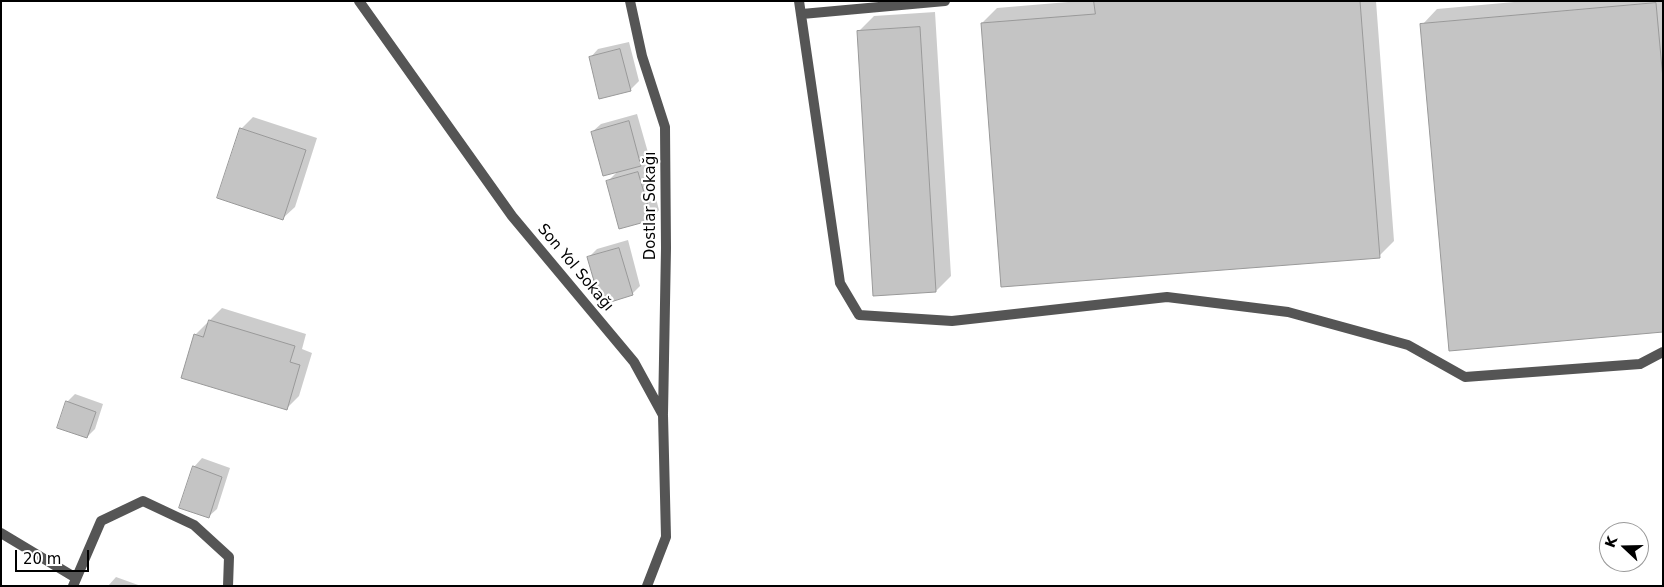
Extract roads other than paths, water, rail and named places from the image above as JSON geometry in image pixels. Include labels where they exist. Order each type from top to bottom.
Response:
[{"type":"street","name":"Son Yol Sokağı","points":[[359,1],[512,216],[634,362],[663,415],[666,537],[647,586]]},
{"type":"street","name":"Dostlar Sokağı","points":[[630,1],[642,56],[665,127],[666,248],[663,415]]},
{"type":"street","points":[[799,1],[840,283],[859,315],[952,321],[1167,298],[1288,312],[1408,345],[1464,377],[1640,364],[1663,352]]},
{"type":"street","points":[[802,14],[945,1]]},
{"type":"street","points":[[1,533],[74,582],[102,521],[142,501],[194,524],[229,557],[228,586]]}]
